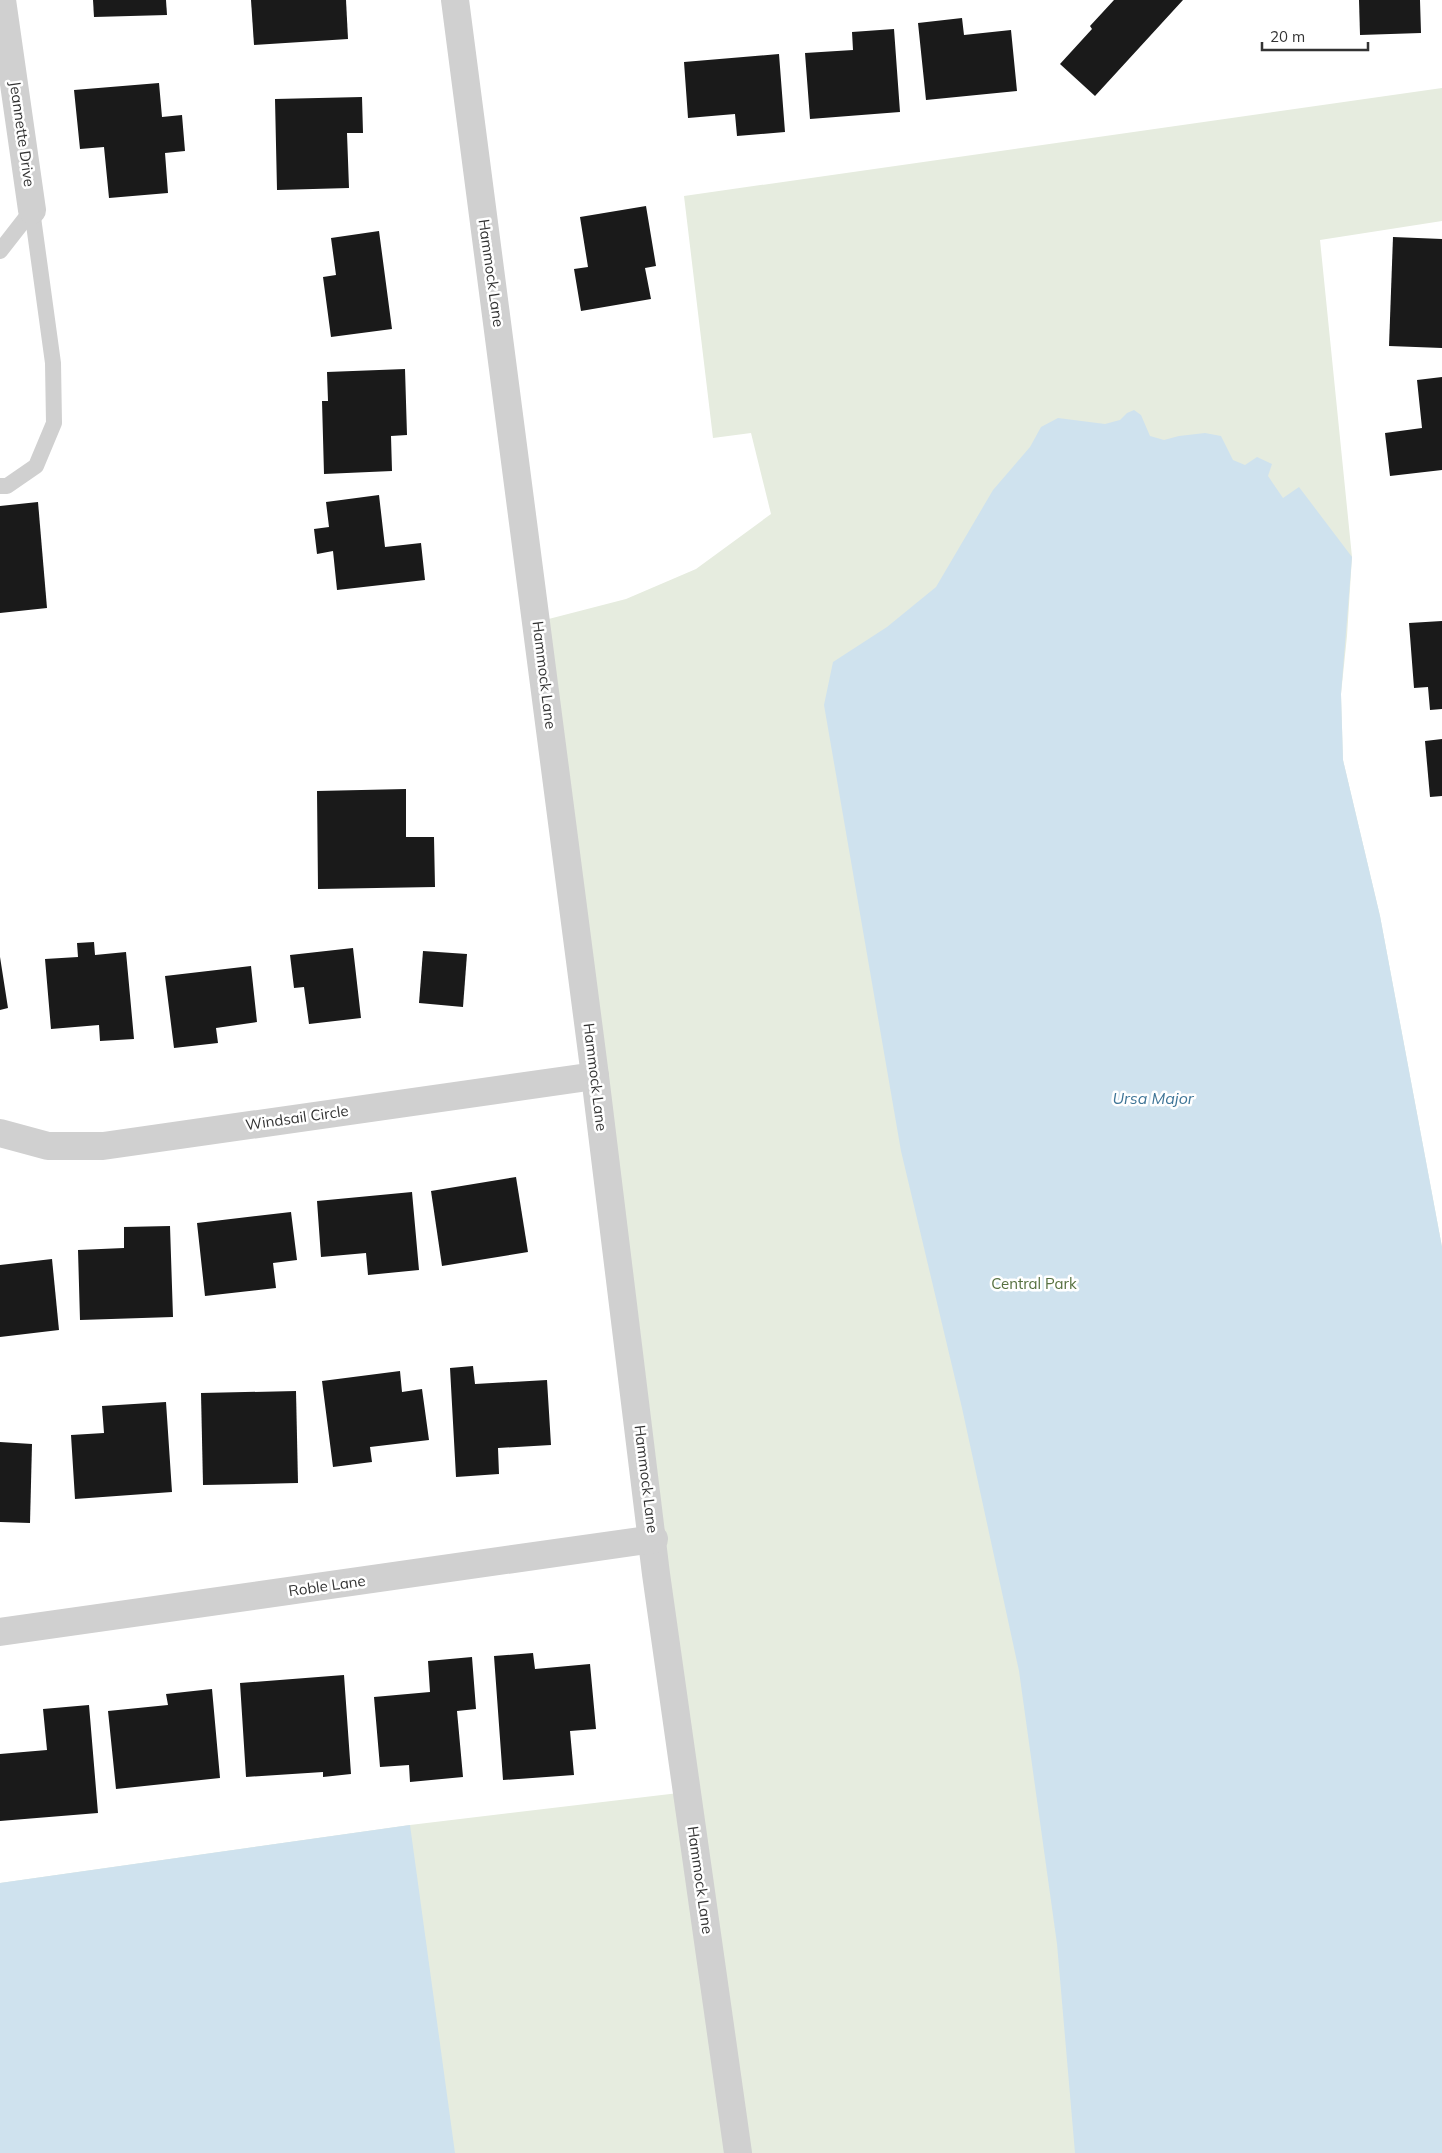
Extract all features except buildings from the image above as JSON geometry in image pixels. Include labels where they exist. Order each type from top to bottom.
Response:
[{"type":"street","name":"Jeannette Drive","points":[[2,0],[32,210]]},
{"type":"street","name":"Hammock Lane","points":[[455,0],[595,1076],[654,1539],[656,1574],[738,2153]]},
{"type":"street","name":"Windsail Circle","points":[[0,1133],[48,1146],[103,1146],[595,1076]]},
{"type":"street","name":"Roble Lane","points":[[0,1632],[654,1539]]},
{"type":"lane","points":[[0,251],[32,210]]},
{"type":"lane","points":[[0,486],[7,486],[36,466],[54,423],[53,363],[32,210]]},
{"type":"green space","name":"Central Park","points":[[1442,88],[1442,221],[1320,240],[1352,557],[1341,694],[1343,760],[1380,916],[1442,1247],[1442,2153],[0,2153],[0,1883],[410,1825],[687,1792],[537,622],[626,599],[696,569],[771,514],[751,433],[713,438],[684,196]]},
{"type":"water","name":"Ursa Major","points":[[1134,410],[1141,415],[1150,436],[1164,440],[1205,433],[1221,436],[1233,460],[1245,465],[1257,457],[1272,464],[1268,476],[1283,498],[1299,487],[1352,557],[1341,694],[1343,760],[1380,916],[1442,1247],[1442,2153],[1075,2153],[1057,1944],[1019,1671],[962,1408],[901,1151],[824,705],[833,662],[887,627],[936,587],[993,490],[1030,447],[1041,427],[1058,418],[1105,424],[1120,420],[1127,413]]},
{"type":"water","points":[[410,1825],[455,2153],[0,2153],[0,1883]]}]
